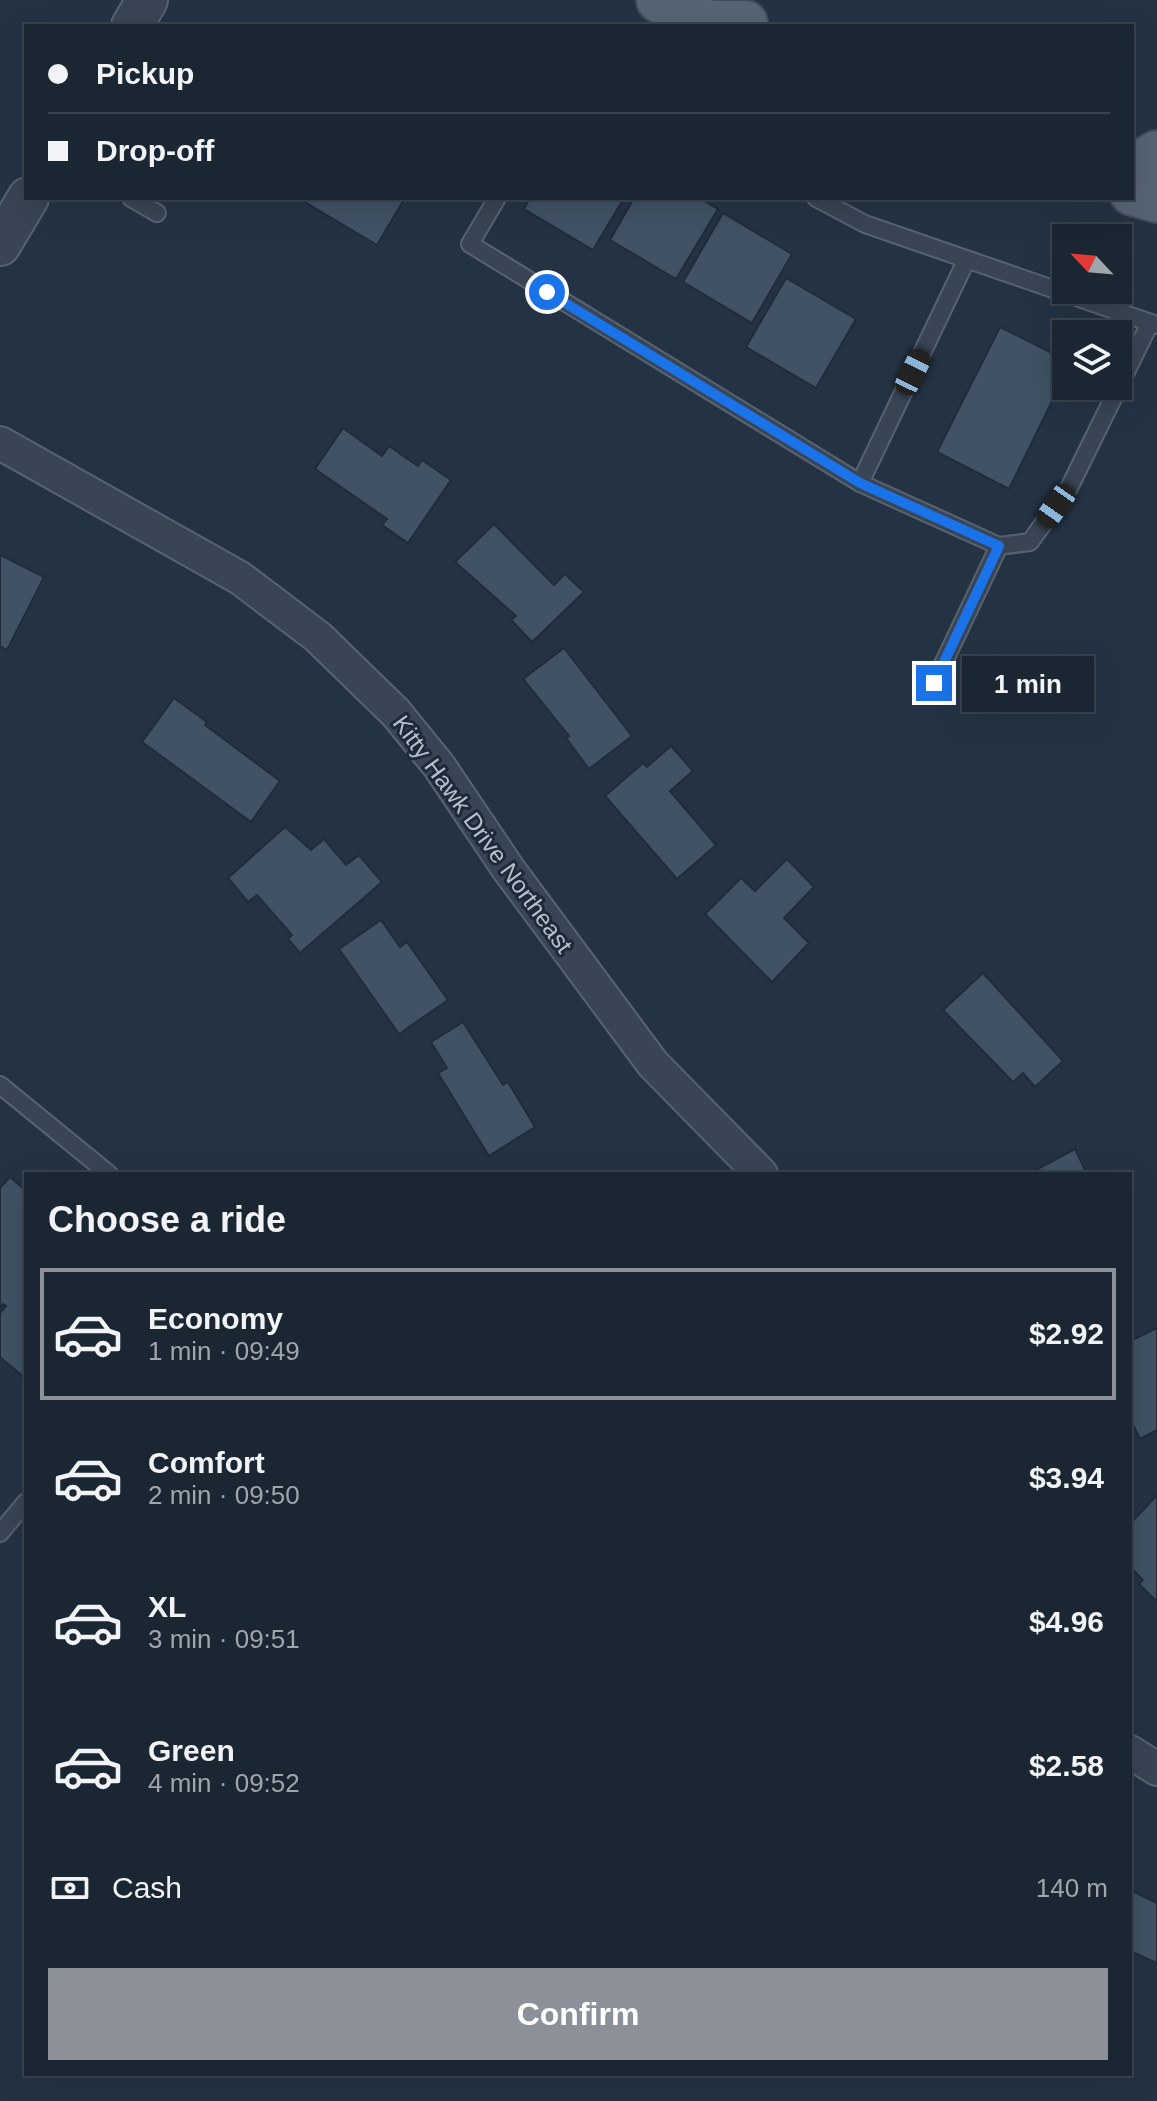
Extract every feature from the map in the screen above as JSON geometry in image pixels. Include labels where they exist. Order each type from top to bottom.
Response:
[{"type":"main road","points":[[659,0],[708,23],[742,16]]},
{"type":"main road","points":[[1134,167],[1157,153]]},
{"type":"main road","points":[[1134,194],[1157,200]]},
{"type":"street","points":[[133,24],[147,0]]},
{"type":"street","points":[[0,245],[27,200]]},
{"type":"street","name":"Kitty Hawk Drive Northeast","points":[[0,443],[240,578],[318,637],[396,713],[439,766],[509,870],[653,1064],[759,1172]]},
{"type":"street","points":[[1132,1753],[1157,1769]]},
{"type":"lane","points":[[134,200],[157,213]]},
{"type":"lane","points":[[496,200],[470,244],[860,483],[999,546],[1030,542],[1069,488],[1154,324],[865,224],[820,200]]},
{"type":"lane","points":[[860,483],[966,261]]},
{"type":"lane","points":[[934,683],[999,546]]},
{"type":"lane","points":[[0,1085],[107,1172]]},
{"type":"lane","points":[[0,1533],[24,1504]]},
{"type":"building","points":[[301,200],[404,200],[377,245]]},
{"type":"building","points":[[529,200],[623,200],[593,250],[524,209]]},
{"type":"building","points":[[633,200],[702,200],[718,209],[676,279],[610,240]]},
{"type":"building","points":[[723,213],[792,254],[752,323],[683,282]]},
{"type":"building","points":[[786,278],[856,319],[816,388],[746,347]]},
{"type":"building","points":[[1000,327],[1052,353],[1053,400],[1009,489],[937,452]]},
{"type":"building","points":[[343,428],[382,456],[389,446],[418,466],[422,460],[451,480],[408,543],[382,525],[387,519],[315,469]]},
{"type":"building","points":[[494,524],[554,585],[565,574],[584,592],[532,642],[511,620],[516,616],[455,562]]},
{"type":"building","points":[[0,555],[44,577],[7,650],[0,646]]},
{"type":"building","points":[[564,648],[632,736],[589,769],[566,738],[569,736],[523,679]]},
{"type":"building","points":[[174,698],[280,781],[251,822],[142,742]]},
{"type":"building","points":[[671,746],[693,771],[670,791],[716,845],[677,879],[605,796],[643,763],[647,767]]},
{"type":"building","points":[[285,827],[311,850],[324,839],[346,865],[359,855],[382,882],[300,953],[288,939],[292,935],[257,895],[248,902],[228,878]]},
{"type":"building","points":[[787,859],[814,887],[784,918],[809,943],[772,982],[705,914],[741,878],[755,891]]},
{"type":"building","points":[[381,920],[400,947],[407,942],[448,1000],[399,1034],[339,949]]},
{"type":"building","points":[[983,973],[1063,1061],[1035,1087],[1023,1073],[1013,1082],[943,1010]]},
{"type":"building","points":[[463,1022],[503,1085],[508,1082],[535,1127],[489,1156],[438,1073],[447,1068],[431,1042]]},
{"type":"building","points":[[1075,1149],[1086,1172],[1032,1172]]},
{"type":"building","points":[[10,1177],[24,1189],[24,1377],[0,1357],[0,1313],[6,1306],[3,1304],[0,1308],[0,1188]]},
{"type":"building","points":[[1157,1328],[1157,1430],[1140,1439],[1132,1423],[1132,1340]]},
{"type":"building","points":[[1157,1495],[1157,1602],[1139,1584],[1143,1580],[1132,1569],[1132,1522]]},
{"type":"building","points":[[1132,1891],[1157,1903],[1157,1963],[1132,1952]]},
{"type":"route","points":[[547,292],[860,483],[999,546],[934,683]]}]
